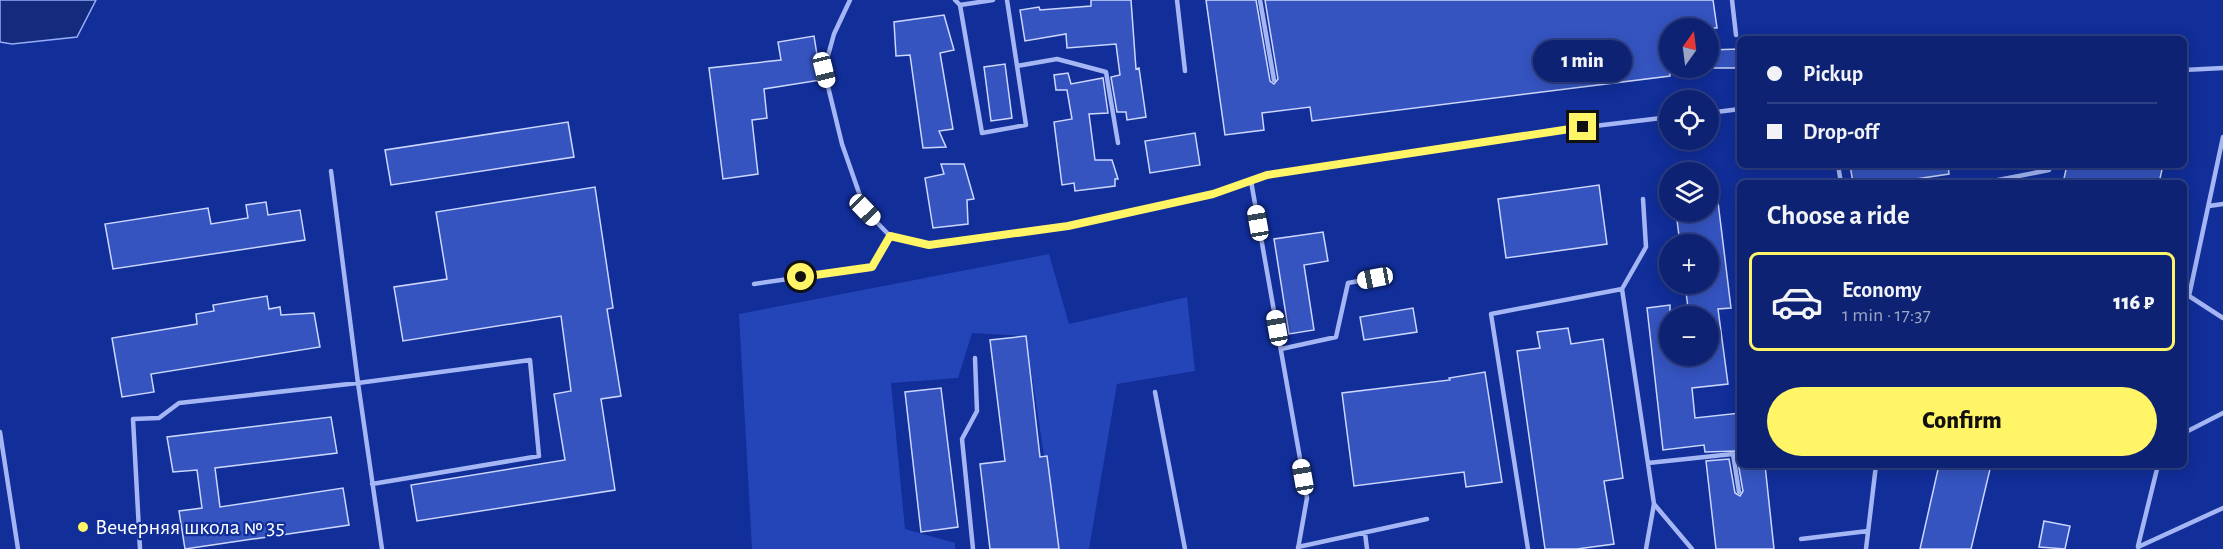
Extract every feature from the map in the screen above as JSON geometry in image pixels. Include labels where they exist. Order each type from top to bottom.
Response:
[{"type":"lane","points":[[850,0],[834,34],[824,70],[842,144],[865,210],[890,236],[929,245],[1068,226],[1213,194],[1267,175],[1562,130],[1659,118]]},
{"type":"lane","points":[[955,0],[960,5],[982,133],[1026,125],[1007,0]]},
{"type":"lane","points":[[960,5],[993,0]]},
{"type":"lane","points":[[1177,0],[1185,70]]},
{"type":"lane","points":[[1260,0],[1274,80]]},
{"type":"lane","points":[[1732,0],[1736,35]]},
{"type":"lane","points":[[1017,66],[1057,59],[1106,72],[1118,143]]},
{"type":"lane","points":[[2187,70],[2223,68]]},
{"type":"lane","points":[[1719,112],[1737,109]]},
{"type":"lane","points":[[2187,292],[2209,206],[2223,137]]},
{"type":"lane","points":[[1998,180],[2049,170]]},
{"type":"lane","points":[[331,171],[382,549]]},
{"type":"lane","points":[[1251,181],[1307,498],[1298,548],[1427,519]]},
{"type":"lane","points":[[1643,199],[1646,247],[1622,289],[1654,504],[1646,549]]},
{"type":"lane","points":[[2209,206],[2223,204]]},
{"type":"lane","points":[[754,284],[872,267],[890,236]]},
{"type":"lane","points":[[1281,349],[1336,337],[1348,283],[1375,278]]},
{"type":"lane","points":[[1528,549],[1491,314],[1622,289]]},
{"type":"lane","points":[[2187,297],[2223,318]]},
{"type":"lane","points":[[973,549],[962,439],[977,411],[975,358]]},
{"type":"lane","points":[[140,549],[133,418],[159,418],[179,404],[530,360],[539,456],[372,484]]},
{"type":"lane","points":[[1155,392],[1185,549]]},
{"type":"lane","points":[[2187,431],[2223,413]]},
{"type":"lane","points":[[0,432],[18,549]]},
{"type":"lane","points":[[1648,463],[1733,454],[1739,492]]},
{"type":"lane","points":[[1866,549],[1876,468]]},
{"type":"lane","points":[[2137,548],[2157,468]]},
{"type":"lane","points":[[1654,504],[1692,549]]},
{"type":"lane","points":[[2137,548],[2223,508]]},
{"type":"lane","points":[[1801,539],[1868,531]]},
{"type":"lane","points":[[1365,532],[1367,549]]},
{"type":"shaded area","points":[[0,0],[96,0],[77,37],[12,44],[0,42]]},
{"type":"shaded area","points":[[1049,254],[1069,324],[1187,297],[1195,371],[1117,384],[1089,549],[1058,549],[1026,336],[972,333],[958,378],[891,383],[905,529],[955,543],[955,549],[752,549],[739,314]]},
{"type":"building","points":[[1091,0],[1131,0],[1136,69],[1139,68],[1146,117],[1127,120],[1126,112],[1117,112],[1111,77],[1120,75],[1116,44],[1067,48],[1066,34],[1025,41],[1020,10],[1039,7],[1040,10],[1091,6]]},
{"type":"building","points":[[1206,0],[1256,0],[1270,81],[1274,84],[1278,79],[1265,0],[1713,0],[1716,18],[1659,18],[1659,77],[1312,121],[1310,107],[1262,113],[1264,130],[1225,135]]},
{"type":"building","points":[[944,15],[954,50],[940,53],[953,129],[939,131],[946,147],[923,148],[910,55],[896,56],[894,22]]},
{"type":"building","points":[[814,36],[821,80],[764,89],[767,118],[752,120],[758,174],[723,179],[709,68],[781,60],[778,42]]},
{"type":"building","points":[[1737,49],[1737,68],[1719,68],[1719,50]]},
{"type":"building","points":[[1005,64],[1012,118],[991,121],[984,67]]},
{"type":"building","points":[[1068,73],[1071,84],[1103,78],[1108,113],[1089,114],[1095,160],[1112,160],[1118,179],[1115,179],[1115,186],[1075,191],[1074,183],[1062,185],[1054,122],[1072,119],[1067,90],[1056,90],[1054,75]]},
{"type":"building","points":[[568,122],[574,157],[391,185],[385,150]]},
{"type":"building","points":[[1195,133],[1200,165],[1150,173],[1145,141]]},
{"type":"building","points":[[941,164],[964,164],[974,199],[967,200],[968,224],[933,228],[925,178],[944,174]]},
{"type":"building","points":[[1850,168],[1948,168],[1949,174],[1909,180],[1852,180]]},
{"type":"building","points":[[2066,168],[2162,168],[2160,180],[2064,180]]},
{"type":"building","points":[[1599,185],[1607,244],[1506,258],[1498,199]]},
{"type":"building","points":[[595,187],[613,308],[607,309],[621,396],[601,399],[615,490],[417,521],[411,485],[565,460],[554,394],[571,391],[561,316],[403,341],[394,287],[447,279],[436,212]]},
{"type":"building","points":[[266,202],[268,215],[300,210],[305,240],[113,269],[105,224],[208,208],[211,224],[248,218],[246,205]]},
{"type":"building","points":[[1719,210],[1731,308],[1688,306],[1686,294],[1719,294],[1719,234],[1679,234],[1677,222],[1719,222]]},
{"type":"building","points":[[1323,232],[1328,261],[1304,265],[1314,330],[1289,334],[1274,239]]},
{"type":"building","points":[[267,296],[269,309],[280,307],[281,315],[314,313],[320,347],[151,374],[154,392],[122,397],[112,338],[197,324],[196,314],[214,311],[213,305]]},
{"type":"building","points":[[1659,306],[1659,366],[1719,366],[1719,316],[1728,384],[1692,388],[1695,418],[1737,413],[1737,457],[1736,451],[1705,452],[1704,445],[1663,450],[1647,308]]},
{"type":"building","points":[[1413,308],[1417,332],[1364,340],[1360,317]]},
{"type":"building","points":[[1568,328],[1571,344],[1603,339],[1623,478],[1604,481],[1614,544],[1577,549],[1545,549],[1517,351],[1540,348],[1537,332]]},
{"type":"building","points":[[1026,336],[1040,457],[1047,456],[1059,549],[990,549],[980,464],[1005,461],[990,340]]},
{"type":"building","points":[[1485,372],[1502,482],[1466,487],[1464,472],[1354,486],[1342,393],[1450,380],[1449,378]]},
{"type":"building","points":[[941,388],[958,527],[921,532],[905,392]]},
{"type":"building","points":[[331,417],[337,453],[215,468],[220,507],[343,488],[349,525],[185,549],[179,511],[202,508],[197,470],[173,472],[167,437]]},
{"type":"building","points":[[1729,459],[1735,493],[1740,496],[1743,491],[1739,468],[1765,468],[1774,549],[1716,549],[1706,461]]},
{"type":"building","points":[[1938,468],[1990,468],[1971,549],[1920,549]]},
{"type":"building","points":[[2044,521],[2070,526],[2065,549],[2039,547]]},
{"type":"place","name":"Вечерняя школа № 35","points":[[83,527]]},
{"type":"route","points":[[801,277],[872,267],[890,236],[929,245],[1068,226],[1213,194],[1267,175],[1583,127]]}]
